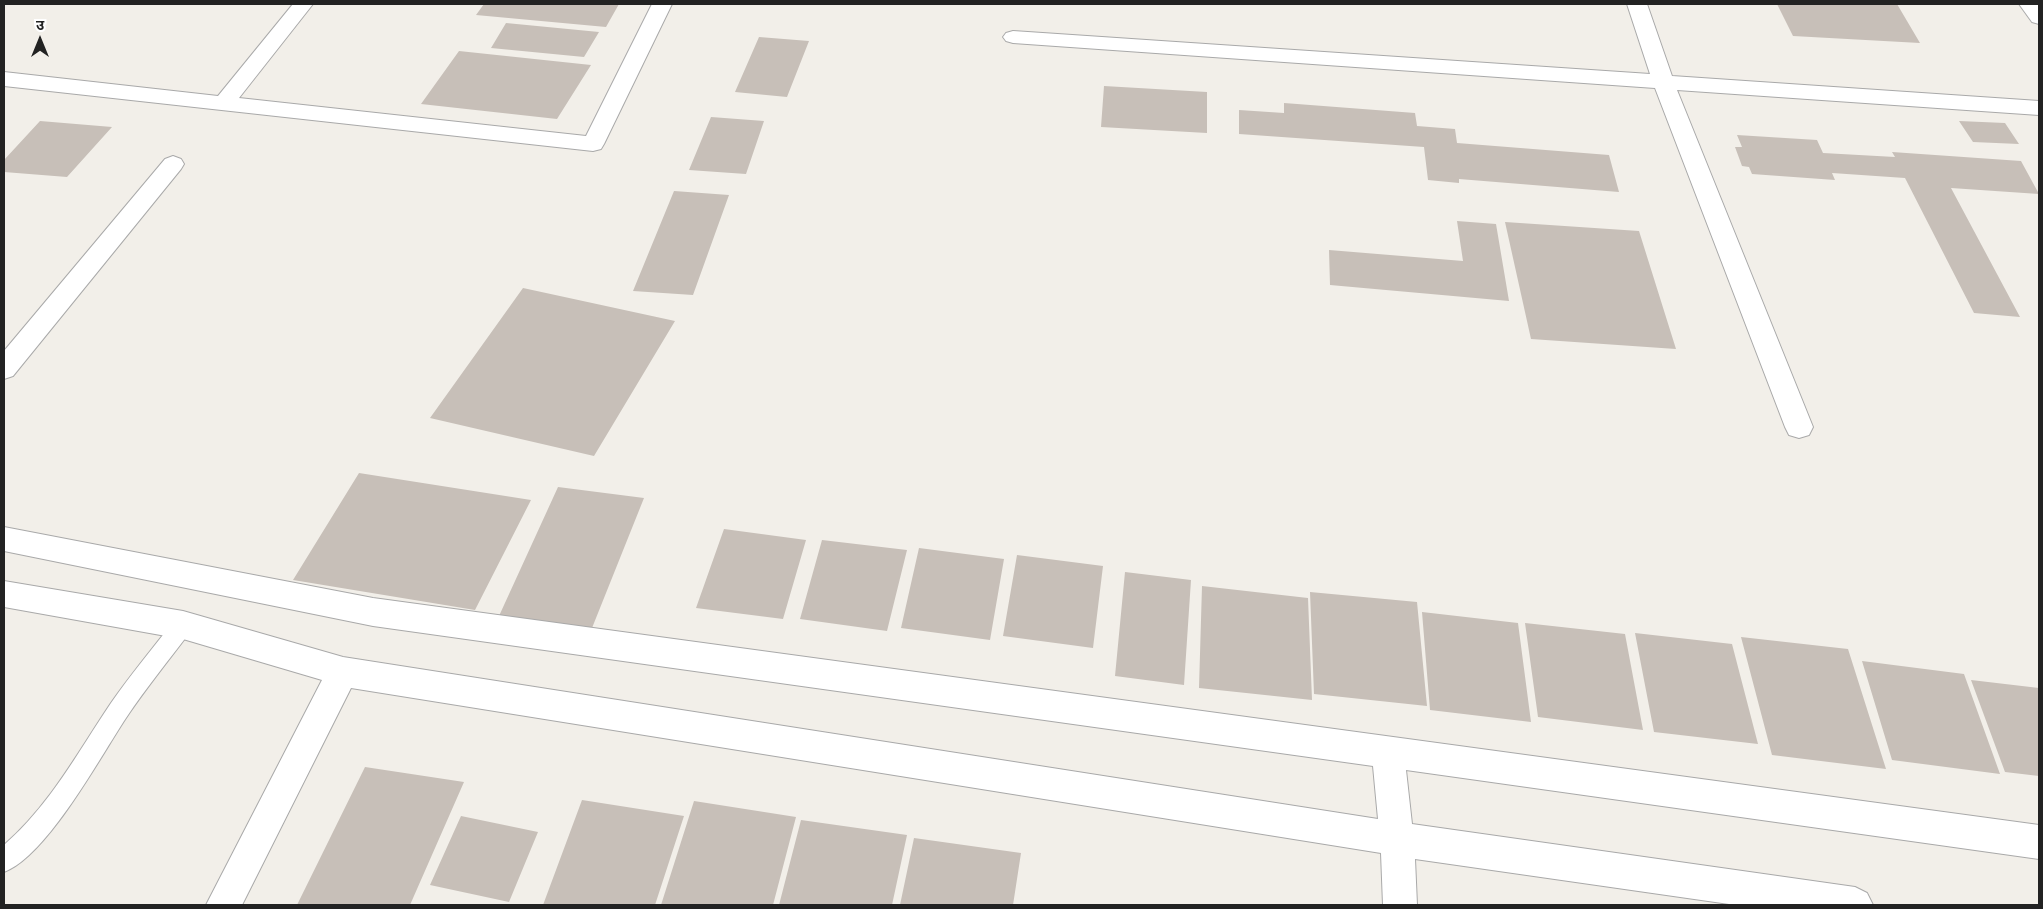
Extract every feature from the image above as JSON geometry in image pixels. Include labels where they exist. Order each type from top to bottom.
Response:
[{"type":"street","points":[[223,104],[303,4]]},
{"type":"street","points":[[4,79],[593,144],[662,4]]},
{"type":"street","points":[[1637,4],[1663,81],[1799,427]]},
{"type":"street","points":[[2030,4],[2039,18]]},
{"type":"street","points":[[1013,37],[2039,108]]},
{"type":"street","points":[[4,368],[173,164]]},
{"type":"street","points":[[4,538],[374,612],[2039,842]]},
{"type":"street","points":[[4,594],[183,625],[343,672],[1397,838],[1855,905]]},
{"type":"street","points":[[224,905],[343,672]]},
{"type":"street","points":[[1388,752],[1397,838],[1400,905]]},
{"type":"lane","points":[[4,860],[20,847],[55,809],[121,708],[183,625]]},
{"type":"building","points":[[484,4],[619,4],[606,27],[476,15]]},
{"type":"building","points":[[1777,4],[1897,4],[1920,43],[1793,36]]},
{"type":"building","points":[[506,23],[599,32],[584,57],[491,48]]},
{"type":"building","points":[[759,37],[809,41],[787,97],[735,92]]},
{"type":"building","points":[[459,51],[591,65],[557,119],[421,104]]},
{"type":"building","points":[[1104,86],[1207,92],[1207,133],[1101,127]]},
{"type":"building","points":[[1284,103],[1415,113],[1417,126],[1455,129],[1457,143],[1609,155],[1619,192],[1459,179],[1459,183],[1428,180],[1424,147],[1239,134],[1239,110],[1284,113]]},
{"type":"building","points":[[711,117],[764,121],[746,174],[689,170]]},
{"type":"building","points":[[40,121],[112,127],[67,177],[4,172],[4,160]]},
{"type":"building","points":[[1959,121],[2005,123],[2019,144],[1973,142]]},
{"type":"building","points":[[1737,135],[1817,140],[1823,153],[1895,157],[1892,152],[2021,161],[2039,194],[1951,188],[2020,317],[1974,313],[1905,178],[1832,173],[1835,180],[1752,174],[1749,167],[1742,166],[1735,147],[1742,147]]},
{"type":"building","points":[[674,191],[729,195],[693,295],[633,291]]},
{"type":"building","points":[[1457,221],[1496,224],[1509,301],[1330,285],[1329,250],[1463,261]]},
{"type":"building","points":[[1505,222],[1639,231],[1676,349],[1531,339]]},
{"type":"building","points":[[523,288],[675,321],[594,456],[430,418]]},
{"type":"building","points":[[359,473],[531,500],[475,610],[293,580]]},
{"type":"building","points":[[558,487],[644,498],[592,628],[499,616]]},
{"type":"building","points":[[724,529],[806,540],[783,619],[696,608]]},
{"type":"building","points":[[822,540],[907,550],[887,631],[800,619]]},
{"type":"building","points":[[919,548],[1004,559],[990,640],[901,628]]},
{"type":"building","points":[[1017,555],[1103,566],[1093,648],[1003,636]]},
{"type":"building","points":[[1125,572],[1191,580],[1184,685],[1115,676]]},
{"type":"building","points":[[1202,586],[1308,598],[1312,700],[1199,688]]},
{"type":"building","points":[[1310,592],[1417,602],[1427,706],[1314,694]]},
{"type":"building","points":[[1422,612],[1518,623],[1531,722],[1430,710]]},
{"type":"building","points":[[1525,623],[1625,634],[1643,730],[1538,717]]},
{"type":"building","points":[[1635,633],[1732,644],[1758,744],[1654,732]]},
{"type":"building","points":[[1741,637],[1848,649],[1886,769],[1772,755]]},
{"type":"building","points":[[1862,661],[1964,674],[2000,774],[1892,760]]},
{"type":"building","points":[[1971,680],[2039,688],[2039,776],[2005,772]]},
{"type":"building","points":[[365,767],[464,782],[410,905],[297,905]]},
{"type":"building","points":[[582,800],[684,816],[655,905],[543,905]]},
{"type":"building","points":[[694,801],[796,817],[773,905],[661,905]]},
{"type":"building","points":[[461,816],[538,832],[509,902],[430,885]]},
{"type":"building","points":[[801,820],[907,835],[892,905],[779,905]]},
{"type":"building","points":[[914,838],[1021,853],[1013,905],[900,905]]}]
